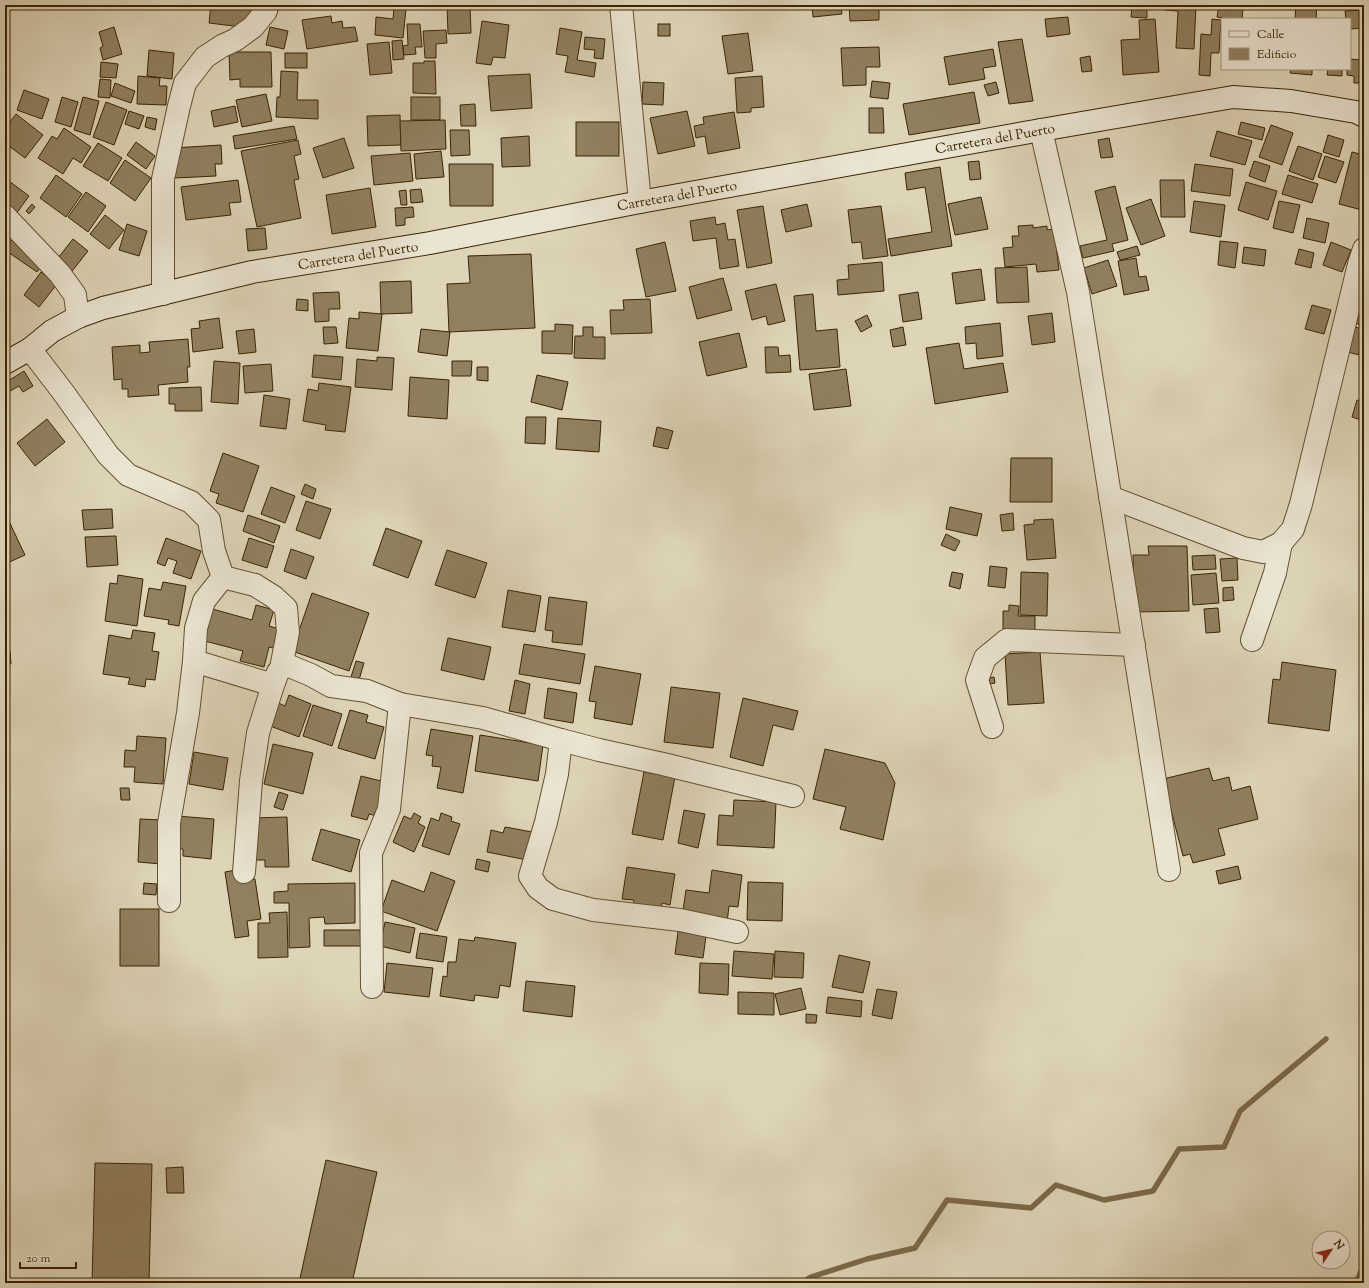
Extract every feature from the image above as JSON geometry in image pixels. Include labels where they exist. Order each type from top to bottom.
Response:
[{"type":"street","points":[[163,294],[162,179],[185,83],[205,57],[235,40],[253,27],[266,11],[268,5]]},
{"type":"street","points":[[621,5],[640,202]]},
{"type":"street","name":"Carretera del Puerto","points":[[5,363],[30,349],[52,331],[78,317],[103,308],[252,272],[430,243],[640,202],[1233,97],[1291,101],[1356,112],[1364,116]]},
{"type":"street","points":[[1041,130],[1078,292],[1169,870]]},
{"type":"street","points":[[5,216],[60,274],[76,294],[78,317]]},
{"type":"street","points":[[1110,497],[1244,548],[1263,552],[1281,543],[1293,529],[1302,504],[1357,271],[1364,249]]},
{"type":"street","points":[[30,349],[108,455],[128,474],[158,489],[191,502],[209,520],[214,551],[223,577]]},
{"type":"street","points":[[1252,640],[1275,573],[1281,543]]},
{"type":"street","points":[[169,901],[169,823],[188,713],[196,628],[204,601],[223,577]]},
{"type":"street","points":[[223,577],[256,586],[286,608],[288,632],[282,663],[273,685],[258,733],[251,781],[244,872]]},
{"type":"street","points":[[992,727],[977,680],[985,658],[1007,640],[1134,645]]},
{"type":"street","points":[[194,661],[273,685]]},
{"type":"street","points":[[282,663],[311,675],[331,686],[367,691],[400,704],[483,718],[599,750],[793,796]]},
{"type":"street","points":[[372,987],[371,853],[389,809],[400,704]]},
{"type":"street","points":[[561,740],[557,774],[530,876],[538,888],[553,899],[593,910],[680,920],[738,932]]},
{"type":"building","points":[[211,5],[252,5],[250,28],[209,23]]},
{"type":"building","points":[[447,5],[470,5],[471,33],[448,34]]},
{"type":"building","points":[[812,5],[841,5],[842,14],[813,17]]},
{"type":"building","points":[[849,5],[879,5],[879,20],[850,21]]},
{"type":"building","points":[[1132,5],[1147,5],[1147,18],[1131,17]]},
{"type":"building","points":[[1166,5],[1196,5],[1194,49],[1176,48],[1178,11],[1165,10]]},
{"type":"building","points":[[1219,5],[1243,8],[1242,18],[1217,17]]},
{"type":"building","points":[[1296,5],[1317,5],[1316,18],[1295,18]]},
{"type":"building","points":[[394,8],[406,9],[403,38],[375,35],[376,17],[393,19]]},
{"type":"building","points":[[1364,10],[1364,28],[1351,29],[1351,18],[1346,18],[1345,11]]},
{"type":"building","points":[[331,16],[332,23],[342,21],[343,28],[355,27],[358,41],[307,49],[302,20]]},
{"type":"building","points":[[1068,17],[1070,34],[1047,37],[1045,19]]},
{"type":"building","points":[[1155,19],[1159,72],[1123,75],[1121,40],[1140,39],[1139,20]]},
{"type":"building","points":[[1212,19],[1221,20],[1219,53],[1211,53],[1210,76],[1199,75],[1201,34],[1211,35]]},
{"type":"building","points":[[482,21],[509,25],[505,58],[493,57],[491,65],[476,63]]},
{"type":"building","points":[[407,24],[420,24],[422,47],[415,47],[416,54],[404,55],[403,46],[408,45]]},
{"type":"building","points":[[658,24],[670,24],[670,36],[658,36]]},
{"type":"building","points":[[114,27],[122,54],[103,60],[100,48],[103,46],[99,32]]},
{"type":"building","points":[[270,27],[288,31],[284,49],[266,45]]},
{"type":"building","points":[[560,28],[582,32],[577,60],[596,63],[594,77],[565,72],[568,56],[556,54]]},
{"type":"building","points":[[446,30],[447,43],[436,44],[436,58],[425,58],[423,31]]},
{"type":"building","points":[[748,33],[753,71],[728,74],[722,36]]},
{"type":"building","points":[[585,37],[605,39],[603,59],[594,58],[595,50],[584,49]]},
{"type":"building","points":[[1022,39],[1033,101],[1009,104],[998,42]]},
{"type":"building","points":[[402,40],[404,59],[393,60],[392,41]]},
{"type":"building","points":[[389,42],[392,73],[370,75],[367,44]]},
{"type":"building","points":[[879,47],[880,67],[866,67],[866,85],[843,86],[841,48]]},
{"type":"building","points":[[993,49],[996,66],[983,68],[985,79],[949,85],[944,57]]},
{"type":"building","points":[[149,50],[174,53],[172,79],[147,76]]},
{"type":"building","points":[[229,52],[271,52],[272,87],[240,87],[240,79],[230,80]]},
{"type":"building","points":[[285,53],[307,53],[307,68],[285,68]]},
{"type":"building","points":[[1090,56],[1092,71],[1082,72],[1080,58]]},
{"type":"building","points":[[1351,59],[1362,60],[1361,83],[1354,83],[1354,76],[1347,75],[1347,70],[1351,70]]},
{"type":"building","points":[[424,61],[435,61],[436,94],[413,93],[413,63],[424,63]]},
{"type":"building","points":[[101,62],[118,64],[116,78],[100,77]]},
{"type":"building","points":[[1291,70],[1312,70],[1312,75],[1290,73]]},
{"type":"building","points":[[1328,70],[1342,70],[1342,76],[1327,75]]},
{"type":"building","points":[[281,71],[298,72],[297,100],[318,100],[318,119],[276,117],[277,97],[280,97]]},
{"type":"building","points":[[530,74],[532,108],[491,111],[488,76]]},
{"type":"building","points":[[138,76],[160,78],[159,86],[167,86],[166,105],[137,104]]},
{"type":"building","points":[[762,76],[764,107],[751,108],[751,112],[737,113],[735,78]]},
{"type":"building","points":[[100,79],[111,80],[110,98],[98,97]]},
{"type":"building","points":[[872,81],[890,83],[888,99],[870,97]]},
{"type":"building","points":[[643,82],[664,83],[663,105],[642,104]]},
{"type":"building","points":[[996,82],[999,93],[988,96],[984,85]]},
{"type":"building","points":[[115,83],[135,91],[131,103],[111,96]]},
{"type":"building","points":[[24,90],[49,99],[42,119],[17,110]]},
{"type":"building","points":[[974,92],[980,123],[909,135],[903,104]]},
{"type":"building","points":[[266,94],[272,121],[242,127],[236,100]]},
{"type":"building","points":[[62,97],[78,102],[71,127],[55,122]]},
{"type":"building","points":[[83,97],[99,101],[90,135],[74,130]]},
{"type":"building","points":[[411,97],[440,97],[440,120],[411,120]]},
{"type":"building","points":[[106,102],[127,110],[114,145],[93,137]]},
{"type":"building","points":[[475,104],[476,126],[461,126],[460,105]]},
{"type":"building","points":[[235,106],[238,122],[214,127],[211,111]]},
{"type":"building","points":[[869,108],[883,108],[884,133],[869,133]]},
{"type":"building","points":[[129,111],[144,116],[139,129],[125,124]]},
{"type":"building","points":[[687,111],[695,146],[658,154],[650,118]]},
{"type":"building","points":[[734,112],[740,148],[708,154],[705,136],[696,138],[694,126],[704,124],[703,117]]},
{"type":"building","points":[[16,114],[43,135],[25,158],[5,143],[5,128]]},
{"type":"building","points":[[400,115],[401,145],[368,146],[367,116]]},
{"type":"building","points":[[147,117],[157,119],[155,130],[145,127]]},
{"type":"building","points":[[445,120],[446,149],[401,151],[400,121]]},
{"type":"building","points":[[576,122],[619,122],[619,156],[576,156]]},
{"type":"building","points":[[1241,122],[1265,128],[1262,140],[1238,134]]},
{"type":"building","points":[[1271,125],[1293,133],[1282,165],[1259,157]]},
{"type":"building","points":[[294,126],[297,139],[235,149],[233,136]]},
{"type":"building","points":[[64,128],[91,147],[81,163],[73,158],[63,174],[38,158],[52,136],[57,139]]},
{"type":"building","points":[[450,130],[469,130],[470,155],[451,156]]},
{"type":"building","points":[[1217,131],[1252,141],[1245,165],[1210,156]]},
{"type":"building","points":[[1328,135],[1344,140],[1339,157],[1323,152]]},
{"type":"building","points":[[529,136],[530,166],[502,167],[501,138]]},
{"type":"building","points":[[344,138],[354,168],[323,178],[313,148]]},
{"type":"building","points":[[1109,138],[1113,157],[1101,158],[1098,140]]},
{"type":"building","points":[[298,140],[301,154],[294,156],[299,179],[294,180],[301,218],[257,227],[241,151]]},
{"type":"building","points":[[136,142],[155,156],[146,169],[127,155]]},
{"type":"building","points":[[98,143],[122,158],[108,181],[83,166]]},
{"type":"building","points":[[221,145],[222,164],[215,164],[216,176],[175,178],[173,148]]},
{"type":"building","points":[[1298,146],[1322,154],[1313,180],[1289,171]]},
{"type":"building","points":[[441,151],[444,177],[416,179],[414,154]]},
{"type":"building","points":[[1352,152],[1364,155],[1364,201],[1362,210],[1339,204]]},
{"type":"building","points":[[410,153],[413,181],[374,185],[371,156]]},
{"type":"building","points":[[1325,156],[1344,162],[1336,183],[1318,177]]},
{"type":"building","points":[[125,160],[151,178],[135,201],[110,183]]},
{"type":"building","points":[[979,161],[981,179],[970,180],[968,162]]},
{"type":"building","points":[[1254,161],[1270,166],[1265,182],[1249,176]]},
{"type":"building","points":[[449,164],[493,164],[493,206],[450,206]]},
{"type":"building","points":[[1195,164],[1233,169],[1230,196],[1191,191]]},
{"type":"building","points":[[940,167],[952,246],[891,256],[888,239],[932,232],[925,187],[907,190],[905,173]]},
{"type":"building","points":[[56,175],[82,194],[66,217],[40,198]]},
{"type":"building","points":[[1288,175],[1318,184],[1312,203],[1282,194]]},
{"type":"building","points":[[5,178],[29,196],[16,214],[5,206]]},
{"type":"building","points":[[238,180],[241,202],[229,203],[231,215],[186,220],[181,187]]},
{"type":"building","points":[[1160,180],[1184,180],[1185,217],[1161,217]]},
{"type":"building","points":[[1246,182],[1277,191],[1268,220],[1238,210]]},
{"type":"building","points":[[1115,186],[1128,240],[1112,244],[1114,251],[1083,258],[1080,246],[1107,240],[1095,191]]},
{"type":"building","points":[[370,188],[376,227],[332,234],[326,195]]},
{"type":"building","points":[[421,189],[423,202],[411,203],[410,190]]},
{"type":"building","points":[[406,190],[407,205],[401,205],[399,191]]},
{"type":"building","points":[[86,192],[106,206],[88,232],[68,217]]},
{"type":"building","points":[[981,197],[988,229],[955,235],[948,204]]},
{"type":"building","points":[[1151,199],[1165,236],[1141,245],[1126,208]]},
{"type":"building","points":[[1194,201],[1225,205],[1221,237],[1190,232]]},
{"type":"building","points":[[1279,201],[1300,205],[1293,233],[1273,228]]},
{"type":"building","points":[[32,204],[35,207],[29,214],[26,211]]},
{"type":"building","points":[[807,204],[812,226],[786,232],[781,210]]},
{"type":"building","points":[[763,206],[772,263],[747,268],[737,210]]},
{"type":"building","points":[[881,206],[888,256],[863,259],[861,242],[852,243],[848,210]]},
{"type":"building","points":[[413,207],[414,217],[405,218],[405,225],[396,226],[395,208]]},
{"type":"building","points":[[105,215],[124,230],[109,249],[90,234]]},
{"type":"building","points":[[715,217],[716,225],[725,223],[728,240],[735,239],[739,266],[720,269],[716,238],[693,241],[690,221]]},
{"type":"building","points":[[1307,218],[1329,223],[1325,243],[1303,238]]},
{"type":"building","points":[[127,224],[147,231],[139,256],[119,250]]},
{"type":"building","points":[[1033,225],[1033,228],[1047,226],[1047,230],[1054,229],[1059,270],[1037,272],[1036,264],[1005,267],[1003,248],[1013,247],[1012,236],[1019,236],[1018,226]]},
{"type":"building","points":[[265,228],[267,249],[248,251],[246,229]]},
{"type":"building","points":[[12,239],[44,262],[37,272],[5,250]]},
{"type":"building","points":[[73,239],[88,251],[69,275],[54,263]]},
{"type":"building","points":[[1220,241],[1238,243],[1235,268],[1218,265]]},
{"type":"building","points":[[665,242],[676,291],[646,297],[636,249]]},
{"type":"building","points":[[1331,242],[1351,250],[1342,272],[1323,265]]},
{"type":"building","points":[[1137,246],[1140,255],[1120,260],[1117,252]]},
{"type":"building","points":[[1244,247],[1266,250],[1264,266],[1242,263]]},
{"type":"building","points":[[1299,249],[1314,253],[1311,268],[1295,264]]},
{"type":"building","points":[[531,254],[535,328],[449,332],[447,284],[470,283],[468,256]]},
{"type":"building","points":[[1136,258],[1139,277],[1146,276],[1149,290],[1124,295],[1118,261]]},
{"type":"building","points":[[1108,260],[1117,286],[1092,294],[1084,268]]},
{"type":"building","points":[[882,262],[884,291],[838,295],[837,280],[849,279],[848,265]]},
{"type":"building","points":[[1027,267],[1029,302],[997,303],[995,268]]},
{"type":"building","points":[[981,269],[985,300],[956,304],[952,273]]},
{"type":"building","points":[[41,272],[57,284],[39,307],[24,295]]},
{"type":"building","points":[[723,278],[732,310],[697,319],[689,287]]},
{"type":"building","points":[[411,281],[412,313],[381,314],[380,282]]},
{"type":"building","points":[[776,284],[785,321],[768,325],[766,316],[752,320],[745,291]]},
{"type":"building","points":[[339,292],[340,309],[329,309],[329,321],[315,322],[313,293]]},
{"type":"building","points":[[918,292],[922,319],[903,322],[899,295]]},
{"type":"building","points":[[813,294],[816,331],[837,329],[840,367],[800,370],[794,296]]},
{"type":"building","points":[[297,299],[308,300],[308,311],[296,310]]},
{"type":"building","points":[[650,299],[652,333],[611,334],[610,310],[624,310],[623,300]]},
{"type":"building","points":[[1353,301],[1364,304],[1364,325],[1349,322]]},
{"type":"building","points":[[1312,305],[1331,310],[1324,334],[1305,329]]},
{"type":"building","points":[[359,312],[382,314],[378,351],[346,348],[349,318],[359,319]]},
{"type":"building","points":[[1052,313],[1055,342],[1032,345],[1028,316]]},
{"type":"building","points":[[867,315],[872,326],[861,332],[855,321]]},
{"type":"building","points":[[219,318],[223,348],[193,352],[191,329],[200,328],[199,321]]},
{"type":"building","points":[[1000,323],[1003,356],[977,359],[976,343],[966,344],[965,327]]},
{"type":"building","points":[[555,324],[573,325],[572,354],[542,353],[542,331],[555,331]]},
{"type":"building","points":[[1349,326],[1364,329],[1364,356],[1343,351]]},
{"type":"building","points":[[323,327],[336,327],[338,343],[324,344]]},
{"type":"building","points":[[583,327],[593,327],[593,337],[605,337],[605,359],[574,358],[575,336],[583,336]]},
{"type":"building","points":[[903,327],[906,345],[893,347],[890,330]]},
{"type":"building","points":[[254,329],[256,352],[239,354],[236,331]]},
{"type":"building","points":[[421,329],[450,332],[447,356],[418,352]]},
{"type":"building","points":[[739,333],[747,367],[707,376],[699,342]]},
{"type":"building","points":[[188,339],[190,367],[187,367],[188,382],[158,385],[159,395],[128,397],[128,389],[122,389],[122,379],[114,380],[112,347],[140,345],[140,353],[150,352],[149,342]]},
{"type":"building","points":[[959,343],[964,369],[1003,363],[1008,392],[935,404],[926,348]]},
{"type":"building","points":[[765,347],[778,347],[779,356],[790,355],[791,372],[766,373]]},
{"type":"building","points":[[314,355],[343,357],[341,380],[312,377]]},
{"type":"building","points":[[377,357],[394,358],[392,390],[355,387],[357,359],[377,361]]},
{"type":"building","points":[[214,361],[240,363],[238,404],[211,402]]},
{"type":"building","points":[[452,361],[472,361],[471,376],[452,376]]},
{"type":"building","points":[[271,364],[273,391],[245,393],[243,366]]},
{"type":"building","points":[[477,367],[488,367],[488,381],[477,380]]},
{"type":"building","points":[[846,369],[851,406],[814,410],[809,374]]},
{"type":"building","points":[[24,371],[33,386],[23,392],[19,386],[5,394],[5,383]]},
{"type":"building","points":[[537,375],[568,382],[562,410],[531,402]]},
{"type":"building","points":[[410,377],[449,380],[447,419],[408,416]]},
{"type":"building","points":[[319,383],[351,387],[345,432],[325,430],[326,425],[303,421],[308,389],[318,391]]},
{"type":"building","points":[[201,387],[202,411],[175,411],[175,404],[169,404],[169,388]]},
{"type":"building","points":[[264,395],[290,399],[286,429],[260,426]]},
{"type":"building","points":[[1357,400],[1364,402],[1364,421],[1352,417]]},
{"type":"building","points":[[526,417],[546,417],[545,444],[525,443]]},
{"type":"building","points":[[558,418],[601,421],[599,452],[556,449]]},
{"type":"building","points":[[47,419],[65,442],[35,466],[17,443]]},
{"type":"building","points":[[657,427],[673,431],[668,449],[653,446]]},
{"type":"building","points":[[223,453],[259,466],[243,512],[216,503],[219,494],[210,491]]},
{"type":"building","points":[[1011,458],[1052,458],[1052,502],[1010,502]]},
{"type":"building","points":[[305,484],[316,489],[313,499],[301,494]]},
{"type":"building","points":[[271,487],[295,496],[285,523],[261,514]]},
{"type":"building","points":[[306,501],[331,509],[320,539],[296,530]]},
{"type":"building","points":[[950,507],[982,514],[977,536],[946,529]]},
{"type":"building","points":[[112,509],[113,528],[84,530],[82,510]]},
{"type":"building","points":[[1013,513],[1014,530],[1002,531],[1000,515]]},
{"type":"building","points":[[6,515],[25,555],[5,564],[5,516]]},
{"type":"building","points":[[248,515],[280,526],[274,543],[243,531]]},
{"type":"building","points":[[1053,519],[1056,558],[1027,560],[1024,525],[1034,524],[1034,520]]},
{"type":"building","points":[[386,528],[422,541],[408,578],[373,565]]},
{"type":"building","points":[[946,534],[960,541],[955,551],[941,545]]},
{"type":"building","points":[[116,536],[118,565],[87,567],[85,537]]},
{"type":"building","points":[[166,538],[201,551],[191,579],[173,573],[177,561],[168,558],[165,566],[157,563]]},
{"type":"building","points":[[249,538],[274,546],[267,568],[242,560]]},
{"type":"building","points":[[1148,546],[1187,546],[1189,611],[1134,612],[1133,555],[1149,555]]},
{"type":"building","points":[[291,549],[314,557],[306,579],[284,571]]},
{"type":"building","points":[[447,550],[487,563],[475,598],[435,585]]},
{"type":"building","points":[[1215,555],[1216,569],[1193,570],[1192,556]]},
{"type":"building","points":[[1237,558],[1238,580],[1222,581],[1220,559]]},
{"type":"building","points":[[990,566],[1007,568],[1005,588],[988,586]]},
{"type":"building","points":[[952,572],[963,574],[960,589],[949,586]]},
{"type":"building","points":[[1021,572],[1048,573],[1047,616],[1020,615]]},
{"type":"building","points":[[1216,573],[1219,603],[1193,605],[1191,575]]},
{"type":"building","points":[[118,575],[143,579],[137,626],[105,621],[110,583],[117,584]]},
{"type":"building","points":[[163,582],[186,586],[179,626],[168,624],[169,620],[144,616],[149,588],[161,590]]},
{"type":"building","points":[[1233,587],[1234,600],[1223,601],[1223,588]]},
{"type":"building","points":[[508,590],[541,596],[535,632],[502,627]]},
{"type":"building","points":[[312,593],[369,613],[349,671],[292,651]]},
{"type":"building","points":[[549,597],[587,602],[582,645],[552,642],[553,631],[545,630]]},
{"type":"building","points":[[256,605],[274,610],[269,626],[283,630],[278,649],[269,647],[264,667],[240,661],[243,651],[201,640],[209,608],[252,620]]},
{"type":"building","points":[[1009,605],[1019,606],[1018,616],[1035,616],[1035,633],[1003,632],[1003,611],[1009,611]]},
{"type":"building","points":[[1218,608],[1220,632],[1206,633],[1204,609]]},
{"type":"building","points":[[133,630],[155,633],[152,651],[159,652],[155,680],[146,679],[145,687],[128,684],[130,678],[103,674],[109,635],[131,639]]},
{"type":"building","points":[[448,638],[491,647],[484,680],[441,670]]},
{"type":"building","points":[[524,644],[585,654],[580,684],[519,674]]},
{"type":"building","points":[[5,651],[10,651],[11,664],[5,664]]},
{"type":"building","points":[[1040,652],[1044,703],[1008,705],[1005,654]]},
{"type":"building","points":[[356,661],[364,663],[359,680],[351,677]]},
{"type":"building","points":[[1282,662],[1336,670],[1329,731],[1268,723],[1273,679],[1280,680]]},
{"type":"building","points":[[595,666],[641,674],[632,725],[594,718],[596,702],[589,701]]},
{"type":"building","points":[[994,677],[995,683],[984,685],[983,679]]},
{"type":"building","points":[[515,680],[530,684],[525,714],[509,711]]},
{"type":"building","points":[[671,687],[720,693],[713,748],[664,742]]},
{"type":"building","points":[[548,688],[577,693],[573,723],[544,718]]},
{"type":"building","points":[[289,695],[311,704],[299,737],[265,724],[272,700],[285,706]]},
{"type":"building","points":[[743,698],[798,711],[793,730],[773,725],[763,766],[730,757]]},
{"type":"building","points":[[313,705],[342,714],[332,746],[303,736]]},
{"type":"building","points":[[350,710],[368,715],[366,722],[384,727],[375,759],[338,748]]},
{"type":"building","points":[[431,729],[473,736],[463,793],[437,788],[441,767],[432,766],[433,756],[426,755]]},
{"type":"building","points":[[480,735],[543,745],[538,781],[475,771]]},
{"type":"building","points":[[137,736],[166,738],[163,784],[134,782],[135,767],[124,767],[125,750],[136,751]]},
{"type":"building","points":[[273,744],[313,753],[303,794],[264,784]]},
{"type":"building","points":[[825,749],[885,763],[895,783],[883,840],[840,829],[846,807],[813,799]]},
{"type":"building","points":[[194,752],[228,758],[223,790],[189,784]]},
{"type":"building","points":[[1209,768],[1213,781],[1229,777],[1232,791],[1250,786],[1258,819],[1218,829],[1225,855],[1193,863],[1190,854],[1183,856],[1163,779]]},
{"type":"building","points":[[644,772],[675,777],[663,840],[632,834]]},
{"type":"building","points":[[361,776],[385,782],[377,816],[369,814],[367,820],[351,816]]},
{"type":"building","points":[[120,788],[129,788],[130,800],[121,800]]},
{"type":"building","points":[[279,792],[288,795],[283,810],[274,807]]},
{"type":"building","points":[[734,800],[776,802],[774,848],[717,845],[719,815],[733,816]]},
{"type":"building","points":[[684,810],[705,814],[698,848],[678,843]]},
{"type":"building","points":[[414,813],[421,817],[418,823],[425,827],[414,852],[393,842],[404,816],[411,819]]},
{"type":"building","points":[[441,813],[452,817],[451,821],[460,824],[449,855],[422,846],[431,818],[439,821]]},
{"type":"building","points":[[177,816],[214,819],[211,859],[183,856],[183,849],[174,848]]},
{"type":"building","points":[[287,817],[289,867],[265,867],[265,860],[253,860],[252,818]]},
{"type":"building","points":[[140,819],[163,820],[161,864],[138,862]]},
{"type":"building","points":[[505,827],[532,832],[527,860],[487,852],[491,830],[503,833]]},
{"type":"building","points":[[321,829],[360,840],[351,872],[312,860]]},
{"type":"building","points":[[477,859],[490,862],[488,872],[475,869]]},
{"type":"building","points":[[1238,866],[1241,879],[1219,884],[1216,871]]},
{"type":"building","points":[[627,867],[675,874],[670,905],[662,903],[661,910],[633,906],[634,900],[622,899]]},
{"type":"building","points":[[236,870],[238,881],[255,879],[261,919],[247,921],[249,936],[235,938],[225,872]]},
{"type":"building","points":[[712,870],[742,875],[738,907],[729,906],[727,923],[682,917],[686,890],[709,893]]},
{"type":"building","points":[[431,872],[455,881],[437,931],[381,911],[392,880],[424,892]]},
{"type":"building","points":[[748,882],[783,883],[782,921],[747,920]]},
{"type":"building","points":[[144,883],[157,884],[156,895],[143,894]]},
{"type":"building","points":[[355,883],[355,923],[325,924],[324,917],[309,918],[310,947],[289,948],[289,903],[274,903],[274,892],[288,891],[288,884]]},
{"type":"building","points":[[120,909],[159,909],[159,966],[120,966]]},
{"type":"building","points":[[287,912],[288,957],[258,958],[258,923],[270,923],[269,913]]},
{"type":"building","points":[[385,922],[415,928],[410,953],[380,946]]},
{"type":"building","points":[[679,925],[707,929],[703,958],[675,954]]},
{"type":"building","points":[[324,930],[360,930],[361,946],[324,946]]},
{"type":"building","points":[[420,933],[447,937],[443,962],[416,958]]},
{"type":"building","points":[[475,937],[516,943],[510,987],[500,985],[498,998],[475,995],[474,1001],[440,996],[443,976],[447,977],[448,962],[456,962],[459,939],[474,941]]},
{"type":"building","points":[[734,951],[774,954],[772,979],[732,976]]},
{"type":"building","points":[[775,951],[804,953],[803,978],[774,977]]},
{"type":"building","points":[[839,955],[870,962],[863,993],[832,987]]},
{"type":"building","points":[[387,963],[433,968],[429,997],[384,992]]},
{"type":"building","points":[[700,963],[729,964],[728,995],[699,993]]},
{"type":"building","points":[[526,981],[575,986],[572,1017],[523,1011]]},
{"type":"building","points":[[801,988],[806,1009],[780,1015],[775,994]]},
{"type":"building","points":[[877,989],[897,992],[892,1019],[872,1015]]},
{"type":"building","points":[[738,992],[774,993],[774,1015],[738,1014]]},
{"type":"building","points":[[828,997],[862,1001],[861,1017],[826,1013]]},
{"type":"building","points":[[806,1014],[817,1015],[816,1023],[806,1023]]},
{"type":"building","points":[[326,1160],[377,1172],[352,1283],[299,1283]]},
{"type":"building","points":[[95,1163],[152,1164],[149,1283],[92,1283]]},
{"type":"building","points":[[183,1167],[184,1193],[167,1193],[166,1168]]},
{"type":"waterway","points":[[801,1283],[811,1277],[867,1259],[915,1248],[947,1200],[1031,1208],[1056,1185],[1104,1200],[1153,1191],[1179,1149],[1224,1147],[1240,1111],[1326,1039]]},
{"type":"waterway","points":[[1356,1283],[1364,1264]]}]
